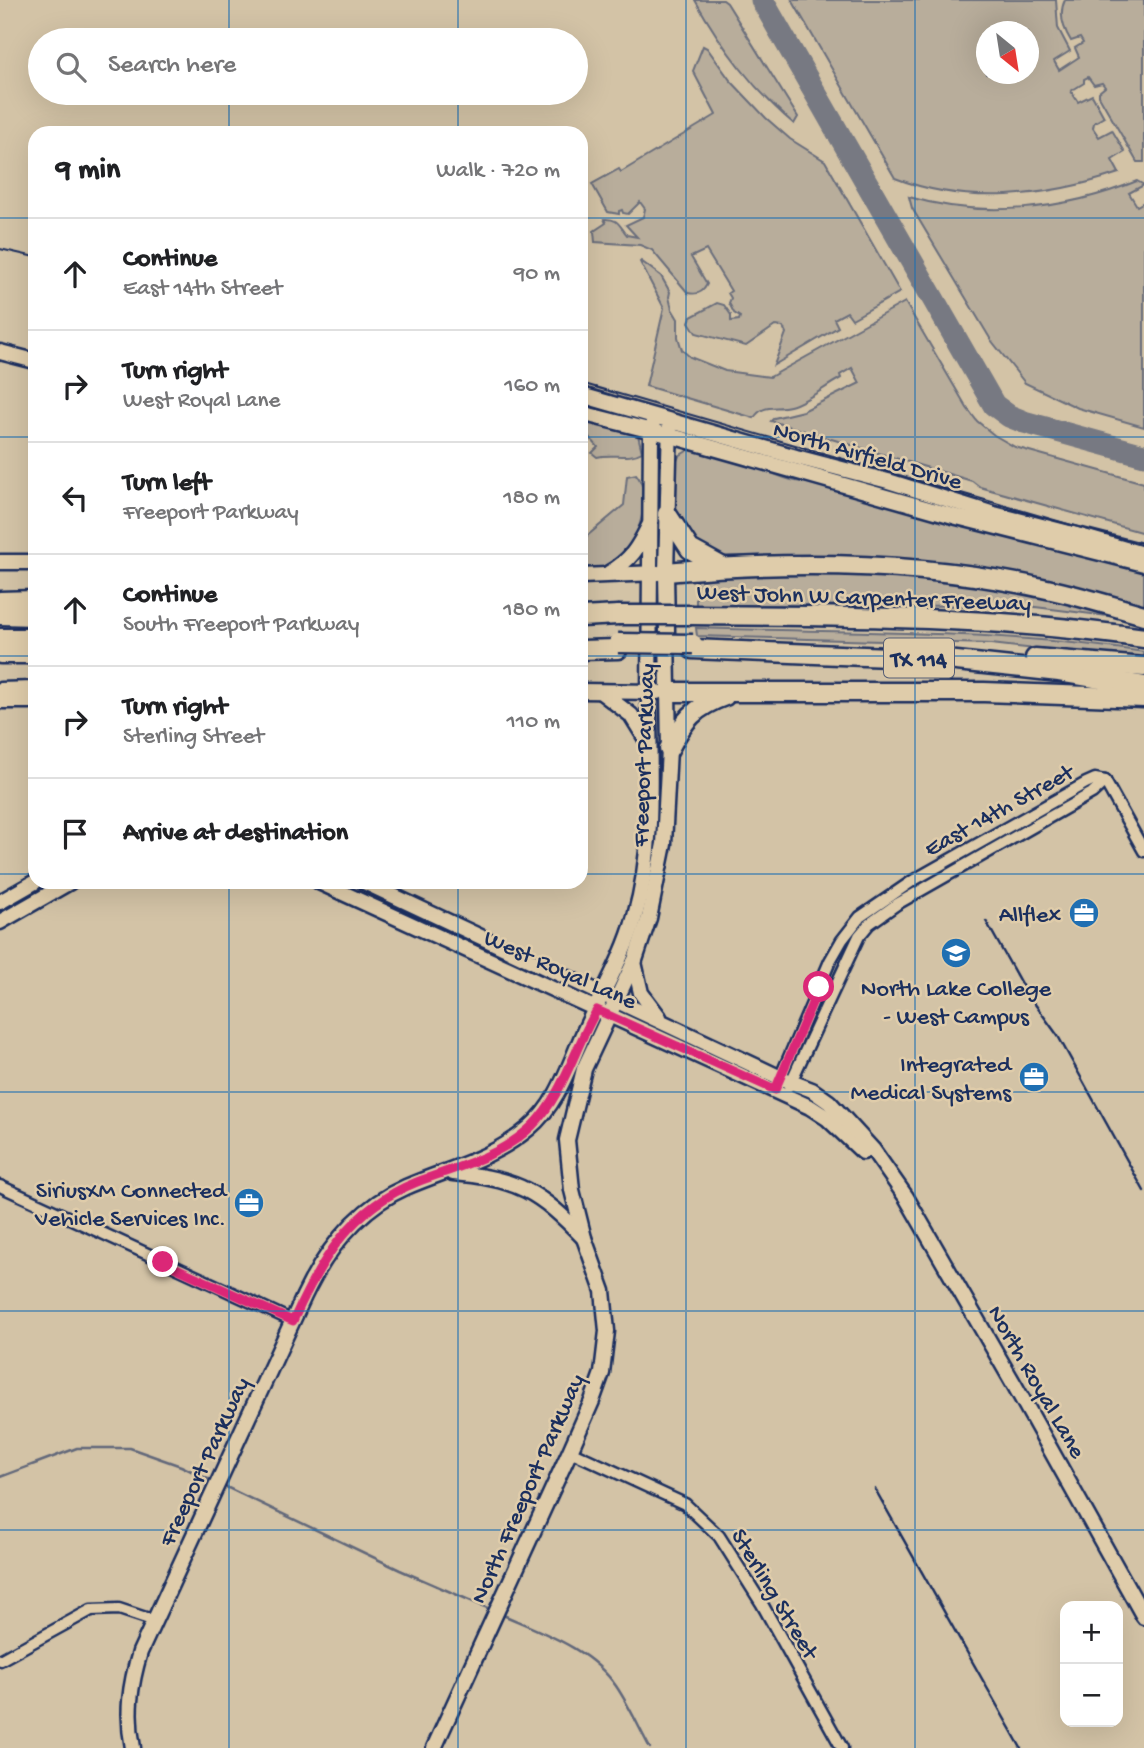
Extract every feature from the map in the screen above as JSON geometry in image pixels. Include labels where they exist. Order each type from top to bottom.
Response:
[{"type":"highway","points":[[659,518],[690,549],[721,566]]},
{"type":"highway","points":[[658,573],[721,566],[833,563],[940,572],[1046,588],[1144,615]]},
{"type":"highway","points":[[0,601],[28,600]]},
{"type":"highway","points":[[0,615],[28,616]]},
{"type":"highway","name":"West John W Carpenter Freeway","points":[[588,617],[692,615],[953,619],[1071,628],[1144,638]]},
{"type":"highway","points":[[0,638],[28,638]]},
{"type":"highway","points":[[588,643],[618,646]]},
{"type":"highway","name":"TX 114","points":[[588,649],[618,646],[692,647],[938,659],[1059,672],[1144,686]]},
{"type":"highway","points":[[692,647],[908,647],[1144,667]]},
{"type":"highway","points":[[0,654],[28,654]]},
{"type":"highway","points":[[0,692],[28,691]]},
{"type":"highway","points":[[669,749],[689,716],[704,704],[739,691]]},
{"type":"highway","points":[[668,692],[984,692],[1144,698]]},
{"type":"main road","points":[[0,352],[28,359]]},
{"type":"main road","name":"North Airfield Drive","points":[[588,398],[652,424]]},
{"type":"main road","name":"North Airfield Drive","points":[[588,413],[652,424],[888,481],[994,514],[1144,552]]},
{"type":"main road","name":"Freeport Parkway","points":[[584,1238],[572,1190],[567,1139],[584,1069],[635,916],[649,833],[649,692],[658,573],[659,518],[652,424]]},
{"type":"main road","name":"North Airfield Drive","points":[[669,428],[698,443],[957,517],[1144,564]]},
{"type":"main road","name":"Freeport Parkway","points":[[659,518],[668,471],[669,428]]},
{"type":"main road","points":[[668,471],[674,455],[681,449],[698,443]]},
{"type":"main road","points":[[607,575],[625,564],[659,518]]},
{"type":"main road","points":[[0,562],[28,562]]},
{"type":"main road","points":[[588,576],[658,573]]},
{"type":"main road","name":"Freeport Parkway","points":[[609,998],[634,962],[649,919],[664,834],[669,749],[668,692],[658,573]]},
{"type":"main road","points":[[588,691],[668,692]]},
{"type":"main road","points":[[601,691],[631,715],[649,744]]},
{"type":"main road","points":[[0,701],[28,701]]},
{"type":"main road","points":[[649,833],[664,834]]},
{"type":"main road","points":[[0,902],[28,886]]},
{"type":"main road","points":[[2,916],[56,889]]},
{"type":"main road","name":"West Royal Lane","points":[[334,889],[603,1013],[783,1086]]},
{"type":"main road","points":[[367,904],[369,889]]},
{"type":"main road","name":"West Royal Lane","points":[[377,889],[609,998]]},
{"type":"main road","points":[[634,962],[641,993],[665,1023]]},
{"type":"main road","name":"North Royal Lane","points":[[609,998],[665,1023],[783,1086],[827,1118],[886,1170],[906,1197],[1016,1386],[1144,1617]]},
{"type":"main road","name":"Freeport Parkway","points":[[133,1748],[128,1717],[130,1690],[140,1652],[320,1265],[335,1242],[354,1222],[381,1201],[404,1188],[485,1158],[531,1127],[561,1084],[585,1029],[603,1013]]},
{"type":"main road","points":[[449,1172],[492,1176],[522,1185],[547,1202],[584,1238]]},
{"type":"main road","name":"North Freeport Parkway","points":[[434,1748],[570,1451],[602,1373],[607,1331],[603,1291],[584,1238]]},
{"type":"street","name":"East 14th Street","points":[[783,1086],[859,936],[869,924],[897,904],[1092,793],[1105,780],[1144,851]]},
{"type":"street","points":[[0,1186],[293,1321]]},
{"type":"street","name":"Sterling Street","points":[[570,1451],[685,1504],[719,1536],[762,1605],[842,1748]]},
{"type":"street","points":[[0,1660],[91,1610],[119,1609],[155,1621]]},
{"type":"shaded area","points":[[695,0],[723,0],[727,3],[798,117],[794,124],[739,66]]},
{"type":"shaded area","points":[[792,0],[1056,0],[1058,28],[1070,51],[1054,61],[1059,70],[1079,57],[1075,48],[1083,43],[1080,38],[1071,41],[1066,31],[1062,21],[1065,0],[1144,0],[1144,162],[1137,162],[1099,96],[1099,92],[1105,87],[1102,83],[1094,85],[1088,77],[1071,91],[1078,102],[1092,95],[1104,117],[1094,123],[1093,128],[1099,137],[1112,130],[1125,152],[1112,160],[1119,173],[1064,188],[1007,195],[979,195],[922,187],[895,178]]},
{"type":"shaded area","points":[[703,46],[766,118],[790,139],[825,161],[900,292],[852,319],[847,312],[834,319],[838,327],[774,365],[786,333],[783,327],[775,326],[746,346],[696,333],[689,322],[691,317],[717,303],[724,305],[731,315],[731,321],[739,320],[740,317],[734,313],[729,303],[731,298],[728,293],[731,291],[706,250],[691,257],[707,284],[702,291],[691,294],[652,250],[640,245],[595,242],[594,231],[606,223],[604,219],[615,221],[627,235],[637,237],[626,225],[643,217],[645,209],[640,202],[628,214],[622,210],[619,214],[608,212],[592,184],[619,169],[621,172],[716,115],[693,71]]},
{"type":"shaded area","points":[[1137,181],[1144,185],[1129,193],[1137,206],[1144,202],[1144,427],[1078,408],[1025,383],[991,340],[912,208],[909,197],[966,208],[1024,208],[1082,199]]},
{"type":"shaded area","points":[[641,261],[661,276],[670,292],[672,309],[678,319],[678,337],[682,350],[690,357],[725,371],[770,377],[905,302],[967,408],[977,421],[994,435],[1015,447],[1144,483],[1144,533],[980,487],[972,481],[771,421],[803,411],[860,383],[852,368],[840,375],[841,378],[803,401],[790,406],[761,410],[754,418],[646,386],[664,308]]},
{"type":"shaded area","points":[[588,419],[638,435],[642,452],[632,456],[597,457],[592,453],[598,447],[588,436]]},
{"type":"shaded area","points":[[690,449],[731,457],[778,476],[818,483],[1144,571],[1144,609],[868,558],[717,556],[695,545],[676,513],[676,463],[679,456]]},
{"type":"shaded area","points":[[636,474],[641,484],[644,496],[640,524],[619,560],[609,566],[588,567],[588,535],[624,505],[627,476]]},
{"type":"shaded area","points":[[824,568],[1010,585],[1132,619],[1027,606],[696,605],[696,573]]},
{"type":"shaded area","points":[[696,628],[920,633],[1033,639],[1144,652],[1144,661],[991,644],[697,636]]},
{"type":"waterway","points":[[0,1477],[77,1448],[130,1448],[181,1466],[212,1481]]},
{"type":"waterway","points":[[222,1485],[400,1570],[492,1610]]},
{"type":"waterway","points":[[501,1614],[564,1642],[593,1661],[616,1686],[650,1748]]},
{"type":"taxiway","points":[[762,0],[994,405],[1009,416],[1024,422],[1144,455]]},
{"type":"tram line","points":[[0,249],[28,255]]},
{"type":"tram line","points":[[588,385],[1144,546]]},
{"type":"railway","points":[[986,921],[1024,989],[1058,1036],[1144,1191]]},
{"type":"railway","points":[[875,1489],[1021,1748]]},
{"type":"place","name":"Allflex","points":[[1084,913]]},
{"type":"place","name":"North Lake College - West Campus","points":[[956,953]]},
{"type":"place","name":"Integrated Medical Systems","points":[[1034,1077]]},
{"type":"place","name":"SiriusXM Connected Vehicle Services Inc.","points":[[249,1203]]},
{"type":"route","points":[[163,1262],[293,1321],[320,1265],[335,1242],[354,1222],[381,1201],[404,1188],[485,1158],[531,1127],[555,1096],[585,1029],[597,1010],[775,1090],[819,987]]}]
